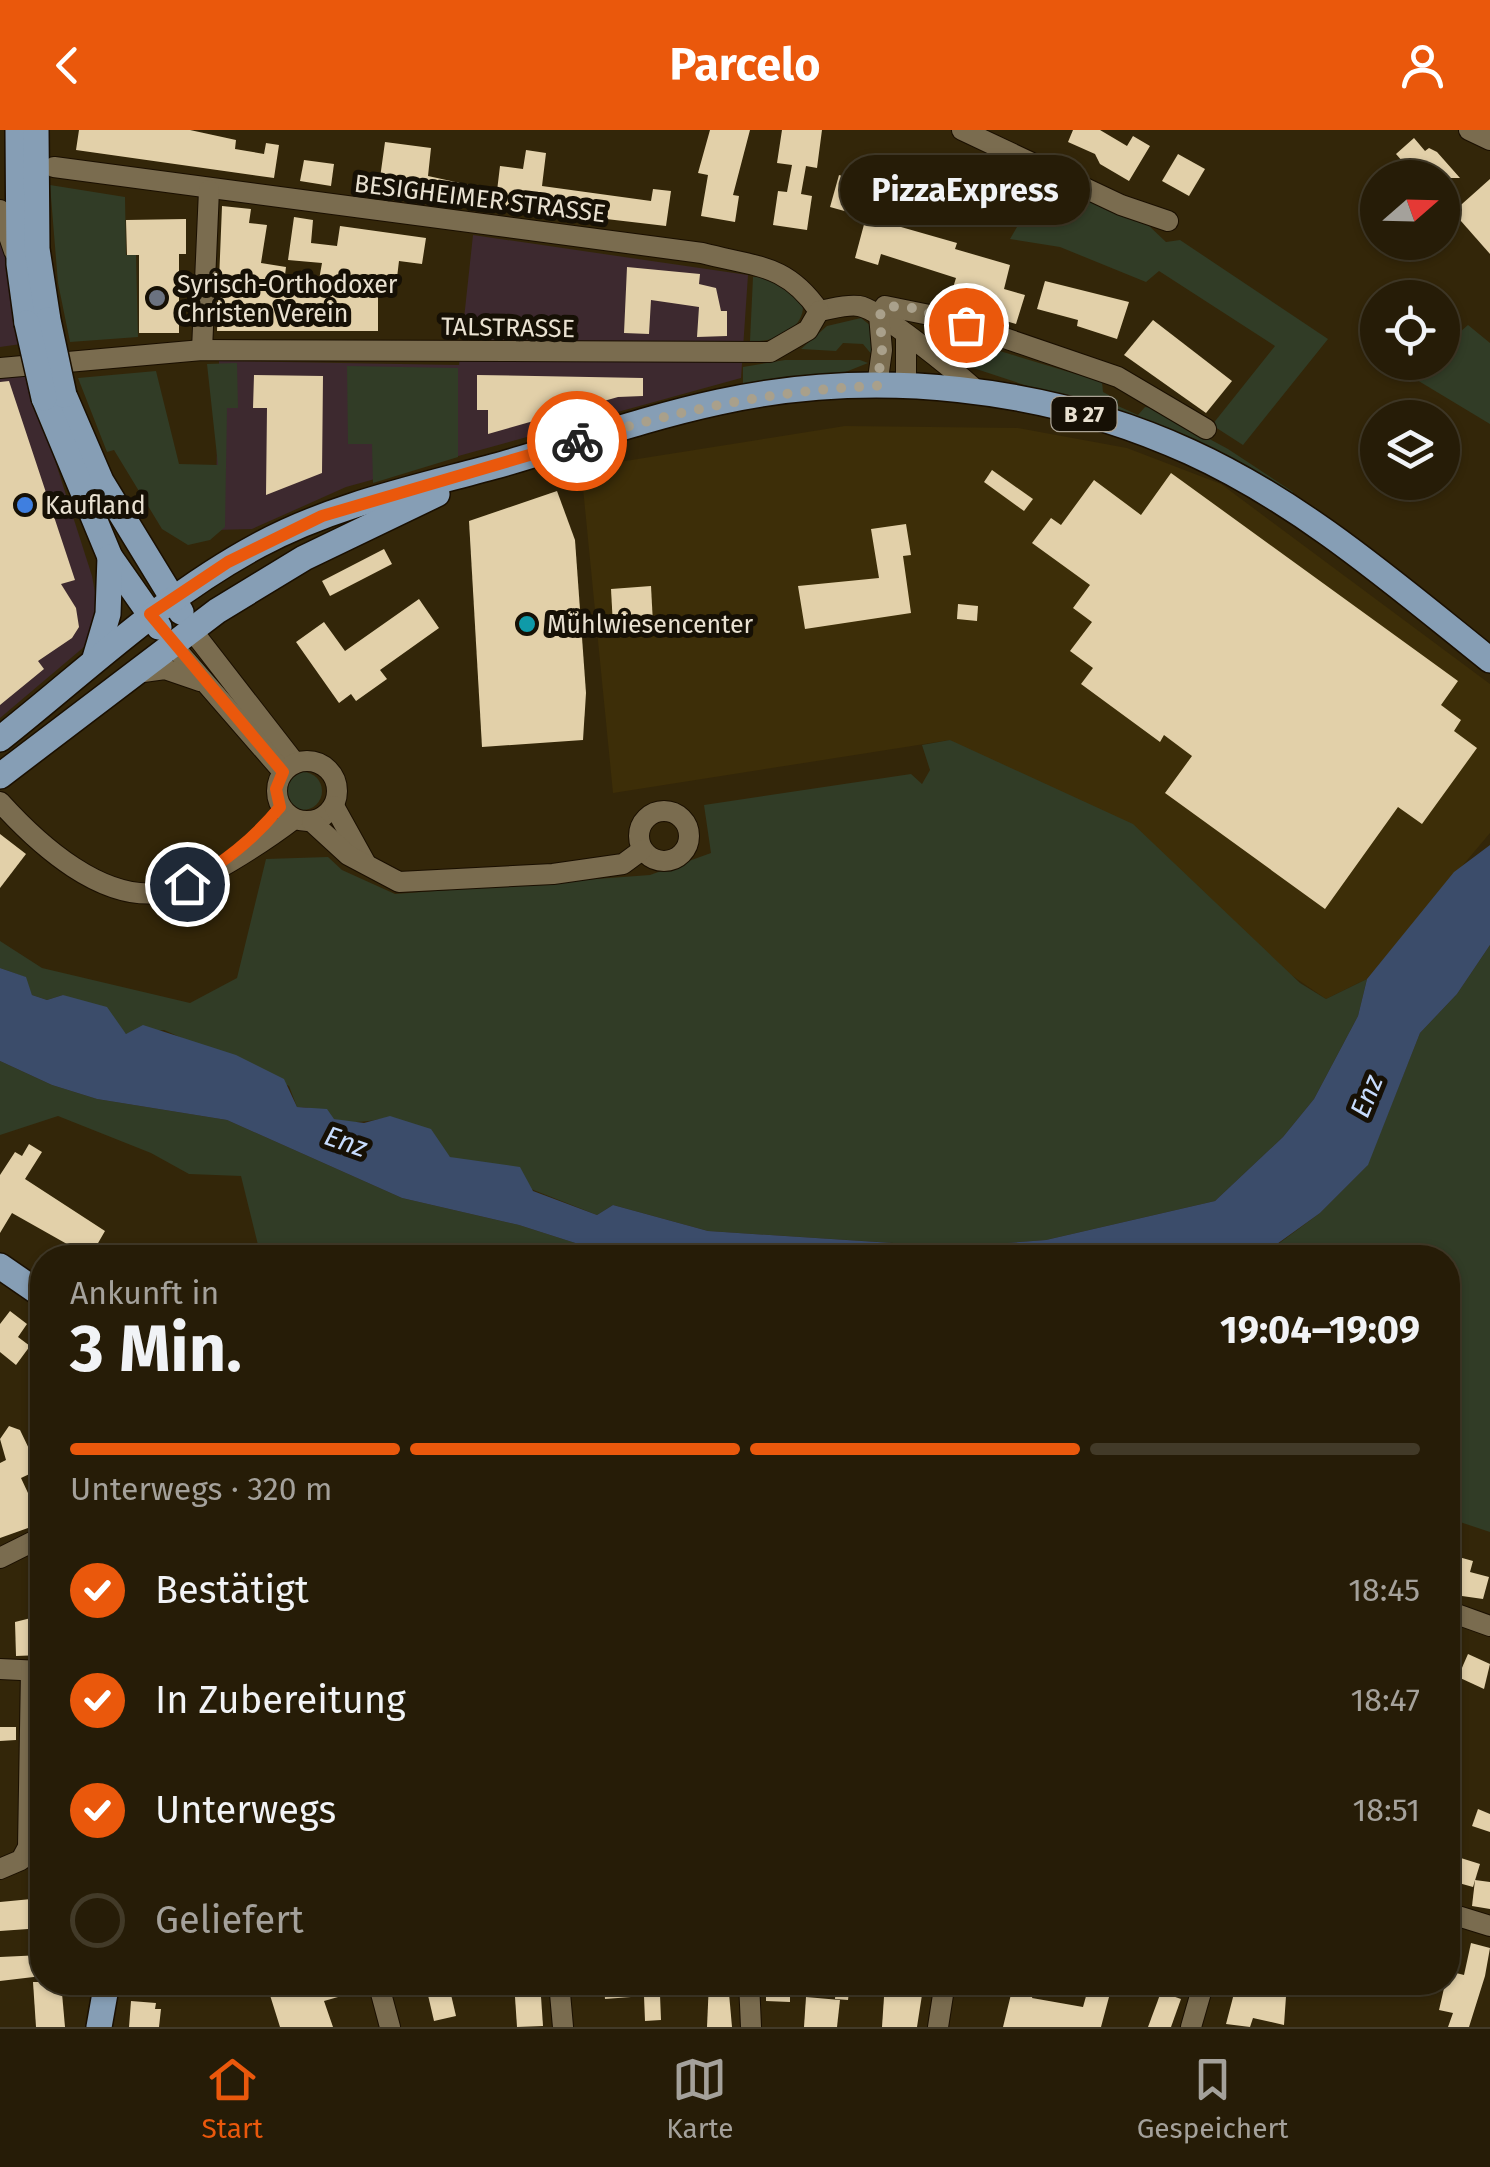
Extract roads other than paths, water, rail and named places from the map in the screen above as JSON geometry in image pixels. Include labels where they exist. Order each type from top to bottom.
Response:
[{"type":"main road","points":[[18,130],[36,249],[38,322]]},
{"type":"main road","points":[[36,130],[18,264],[38,322],[54,396],[110,557],[150,614],[181,636]]},
{"type":"main road","name":"B 27","points":[[6,734],[94,658],[172,598],[261,544],[322,516],[720,402],[772,393],[877,386],[976,390],[1125,427],[1188,450],[1254,484],[1357,554],[1490,660]]},
{"type":"main road","points":[[54,396],[172,598],[181,636]]},
{"type":"main road","name":"B 27","points":[[0,776],[128,675],[230,603],[366,525],[505,463]]},
{"type":"main road","points":[[110,557],[125,562],[145,551]]},
{"type":"main road","points":[[94,658],[108,614],[110,557]]},
{"type":"main road","points":[[0,1266],[30,1287]]},
{"type":"main road","points":[[100,2027],[105,1995]]},
{"type":"street","points":[[962,130],[1121,205],[1168,221]]},
{"type":"street","points":[[1468,130],[1490,140]]},
{"type":"street","name":"BESIGHEIMER STRASSE","points":[[54,168],[702,253],[779,272],[801,285],[819,311]]},
{"type":"street","points":[[202,350],[210,190]]},
{"type":"street","points":[[0,210],[18,264]]},
{"type":"street","points":[[819,311],[857,305],[880,315],[976,390]]},
{"type":"street","points":[[877,386],[882,350],[880,315],[886,306],[895,306],[1118,376],[1206,429]]},
{"type":"street","name":"TALSTRASSE","points":[[0,368],[202,350],[770,352],[808,330],[819,311]]},
{"type":"street","points":[[906,386],[913,341],[929,314]]},
{"type":"street","points":[[213,676],[216,630],[230,603]]},
{"type":"street","points":[[181,636],[289,767]]},
{"type":"street","points":[[128,675],[165,669],[213,676]]},
{"type":"street","points":[[365,862],[334,806],[337,786],[328,769],[312,761],[289,767],[276,789],[295,816],[348,856],[399,882],[442,882],[622,864],[642,850]]},
{"type":"street","points":[[0,802],[54,855],[78,872],[144,892],[166,892],[236,855],[295,816],[334,806]]},
{"type":"street","points":[[0,1558],[30,1543]]},
{"type":"street","points":[[1460,1615],[1490,1626]]},
{"type":"street","points":[[0,1669],[30,1671]]},
{"type":"street","points":[[0,1869],[20,1860],[28,1848],[30,1809]]},
{"type":"street","points":[[1460,1917],[1490,1926]]},
{"type":"street","points":[[381,1995],[390,2027]]},
{"type":"street","points":[[560,1995],[563,2027]]},
{"type":"street","points":[[749,1995],[750,2027]]},
{"type":"street","points":[[938,2027],[943,1995]]},
{"type":"street","points":[[1191,2027],[1200,1995]]},
{"type":"water","name":"Enz","points":[[1490,845],[1490,945],[1457,994],[1420,1033],[1368,1165],[1320,1213],[1276,1245],[980,1245],[1046,1240],[1215,1201],[1283,1137],[1314,1099],[1358,1016],[1367,979],[1454,872]]},
{"type":"water","name":"Enz","points":[[0,968],[26,977],[32,995],[47,1000],[63,995],[107,1007],[126,1034],[143,1025],[236,1055],[284,1079],[297,1107],[327,1109],[334,1119],[364,1123],[390,1116],[431,1129],[450,1157],[520,1167],[533,1191],[597,1215],[613,1205],[708,1231],[923,1245],[582,1245],[519,1225],[402,1198],[227,1120],[97,1099],[52,1085],[0,1061]]},
{"type":"place","name":"Syrisch-Orthodoxer Christen Verein","points":[[157,298]]},
{"type":"place","name":"PizzaExpress","points":[[966,325]]},
{"type":"place","name":"Kaufland","points":[[25,505]]},
{"type":"place","name":"Mühlwiesencenter","points":[[527,624]]}]
